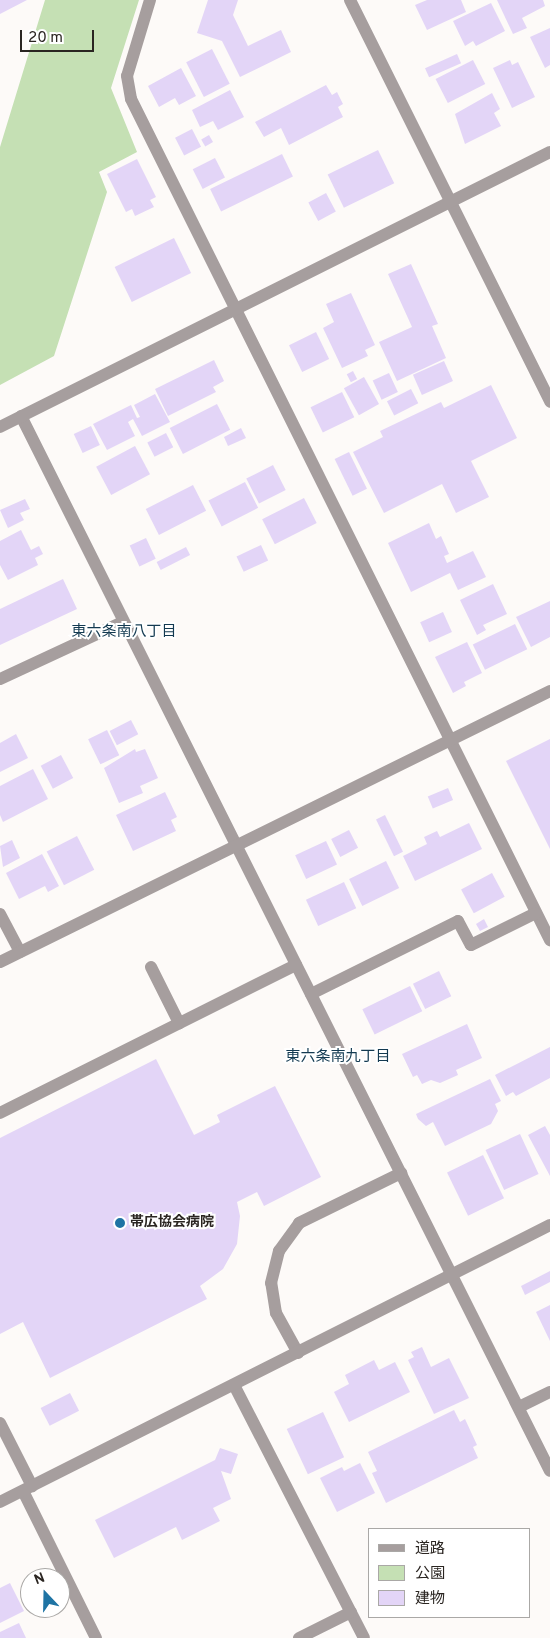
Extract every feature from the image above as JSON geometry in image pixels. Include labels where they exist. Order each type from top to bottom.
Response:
[{"type":"street","points":[[150,0],[127,76],[132,99],[234,309],[550,940]]},
{"type":"street","points":[[350,0],[451,202],[545,377],[550,402]]},
{"type":"street","points":[[0,426],[550,152]]},
{"type":"street","points":[[21,416],[550,1471]]},
{"type":"street","points":[[0,680],[123,622]]},
{"type":"street","points":[[0,962],[550,691]]},
{"type":"street","points":[[311,994],[458,920],[471,945],[536,913]]},
{"type":"street","points":[[0,914],[20,952]]},
{"type":"street","points":[[0,1113],[296,965]]},
{"type":"street","points":[[151,967],[179,1023]]},
{"type":"street","points":[[298,1353],[276,1313],[271,1283],[279,1252],[299,1223],[400,1173]]},
{"type":"street","points":[[0,1502],[550,1225]]},
{"type":"street","points":[[234,1385],[364,1638]]},
{"type":"street","points":[[519,1408],[550,1392]]},
{"type":"street","points":[[0,1423],[96,1638]]},
{"type":"street","points":[[300,1638],[351,1612]]},
{"type":"green space","points":[[45,0],[139,0],[111,88],[137,152],[99,172],[107,192],[54,356],[0,385],[0,147]]},
{"type":"building","points":[[0,0],[27,0],[0,14]]},
{"type":"building","points":[[208,0],[238,0],[233,15],[248,46],[281,30],[291,52],[240,77],[222,41],[197,33]]},
{"type":"building","points":[[427,0],[461,0],[466,12],[427,30],[415,5]]},
{"type":"building","points":[[497,0],[543,0],[545,6],[522,18],[527,28],[513,34]]},
{"type":"building","points":[[491,3],[505,31],[476,46],[473,41],[465,46],[453,21]]},
{"type":"building","points":[[550,28],[550,65],[545,68],[530,37]]},
{"type":"building","points":[[212,49],[230,84],[204,97],[186,62]]},
{"type":"building","points":[[457,54],[461,63],[429,77],[425,68]]},
{"type":"building","points":[[473,60],[485,84],[448,103],[436,79]]},
{"type":"building","points":[[510,60],[512,65],[518,62],[535,97],[512,108],[493,68]]},
{"type":"building","points":[[181,68],[196,96],[179,105],[175,98],[159,107],[148,86]]},
{"type":"building","points":[[326,85],[332,95],[337,92],[343,104],[338,107],[343,117],[289,145],[281,128],[264,137],[255,122]]},
{"type":"building","points":[[230,90],[244,117],[218,130],[213,121],[200,127],[192,110]]},
{"type":"building","points":[[492,93],[500,109],[494,113],[501,126],[465,144],[455,114]]},
{"type":"building","points":[[192,129],[201,147],[184,155],[175,138]]},
{"type":"building","points":[[209,135],[213,142],[205,146],[201,140]]},
{"type":"building","points":[[378,150],[394,183],[344,208],[328,175]]},
{"type":"building","points":[[282,154],[293,176],[221,212],[210,189]]},
{"type":"building","points":[[215,158],[225,178],[203,189],[193,169]]},
{"type":"building","points":[[137,159],[156,197],[150,200],[154,207],[135,216],[132,209],[126,212],[107,174]]},
{"type":"building","points":[[326,193],[336,212],[318,221],[308,202]]},
{"type":"building","points":[[174,238],[191,273],[132,302],[115,267]]},
{"type":"building","points":[[411,264],[438,324],[432,326],[446,358],[397,381],[379,342],[412,327],[388,274]]},
{"type":"building","points":[[351,293],[375,345],[365,350],[368,356],[342,368],[323,328],[334,322],[326,304]]},
{"type":"building","points":[[316,332],[329,359],[302,372],[289,345]]},
{"type":"building","points":[[214,360],[224,381],[213,387],[216,392],[168,416],[155,389]]},
{"type":"building","points":[[444,361],[453,381],[422,395],[413,375]]},
{"type":"building","points":[[353,371],[357,379],[351,382],[347,374]]},
{"type":"building","points":[[389,373],[398,392],[382,400],[373,381]]},
{"type":"building","points":[[364,377],[379,404],[359,415],[344,388]]},
{"type":"building","points":[[491,385],[517,438],[471,461],[489,497],[456,513],[442,484],[384,513],[353,452],[383,437],[380,431],[441,402],[444,408]]},
{"type":"building","points":[[411,389],[418,403],[394,416],[387,401]]},
{"type":"building","points":[[342,392],[354,417],[323,433],[311,407]]},
{"type":"building","points":[[155,394],[170,422],[142,436],[133,419],[128,422],[135,436],[107,450],[93,424],[131,405],[137,418],[140,417],[134,405]]},
{"type":"building","points":[[217,404],[230,430],[183,454],[170,428]]},
{"type":"building","points":[[91,426],[100,445],[83,453],[74,434]]},
{"type":"building","points":[[241,428],[246,438],[228,446],[224,437]]},
{"type":"building","points":[[166,433],[173,447],[155,457],[147,443]]},
{"type":"building","points":[[135,446],[150,474],[111,495],[96,467]]},
{"type":"building","points":[[349,452],[367,489],[353,496],[335,459]]},
{"type":"building","points":[[273,465],[286,490],[259,504],[246,479]]},
{"type":"building","points":[[245,482],[258,508],[222,526],[208,501]]},
{"type":"building","points":[[193,485],[206,511],[159,535],[146,509]]},
{"type":"building","points":[[304,498],[317,523],[275,544],[262,519]]},
{"type":"building","points":[[25,499],[30,509],[20,513],[24,520],[8,528],[0,510]]},
{"type":"building","points":[[429,523],[436,539],[441,536],[449,554],[444,556],[447,563],[473,551],[486,577],[458,590],[450,573],[411,592],[388,543]]},
{"type":"building","points":[[21,530],[31,550],[39,546],[43,554],[35,558],[38,565],[8,580],[0,565],[0,541]]},
{"type":"building","points":[[146,538],[156,559],[139,566],[130,546]]},
{"type":"building","points":[[261,545],[268,560],[244,572],[237,556]]},
{"type":"building","points":[[186,547],[190,555],[161,570],[157,562]]},
{"type":"building","points":[[63,579],[77,609],[0,645],[0,609]]},
{"type":"building","points":[[493,584],[507,614],[483,625],[486,630],[477,635],[460,600]]},
{"type":"building","points":[[550,601],[550,637],[531,647],[516,617]]},
{"type":"building","points":[[443,612],[452,632],[429,642],[420,622]]},
{"type":"building","points":[[515,624],[527,649],[485,670],[473,645]]},
{"type":"building","points":[[467,642],[482,673],[464,682],[466,686],[453,693],[435,657]]},
{"type":"building","points":[[131,720],[138,734],[117,745],[110,731]]},
{"type":"building","points":[[107,730],[119,755],[100,764],[88,739]]},
{"type":"building","points":[[16,734],[28,758],[0,772],[0,743]]},
{"type":"building","points":[[550,739],[550,849],[506,761]]},
{"type":"building","points":[[135,749],[136,752],[145,749],[158,778],[140,786],[143,793],[119,803],[104,768]]},
{"type":"building","points":[[61,755],[73,778],[53,789],[41,766]]},
{"type":"building","points":[[33,769],[48,799],[3,822],[0,815],[0,786]]},
{"type":"building","points":[[448,788],[453,800],[433,809],[428,797]]},
{"type":"building","points":[[165,792],[177,817],[171,820],[176,831],[133,851],[116,815]]},
{"type":"building","points":[[385,815],[403,852],[394,856],[376,819]]},
{"type":"building","points":[[469,823],[482,849],[415,881],[403,856],[427,844],[424,837],[437,831],[440,837]]},
{"type":"building","points":[[349,830],[358,848],[340,857],[331,839]]},
{"type":"building","points":[[77,836],[94,870],[64,885],[47,851]]},
{"type":"building","points":[[12,840],[20,858],[3,867],[0,846]]},
{"type":"building","points":[[326,841],[337,865],[306,879],[295,855]]},
{"type":"building","points":[[42,854],[59,886],[48,892],[45,886],[19,899],[6,873]]},
{"type":"building","points":[[386,861],[399,888],[362,906],[349,879]]},
{"type":"building","points":[[492,873],[505,897],[474,913],[461,889]]},
{"type":"building","points":[[344,882],[356,908],[318,926],[306,900]]},
{"type":"building","points":[[484,919],[488,927],[480,931],[476,924]]},
{"type":"building","points":[[439,971],[451,996],[425,1009],[413,984]]},
{"type":"building","points":[[410,986],[422,1011],[375,1034],[362,1009]]},
{"type":"building","points":[[467,1024],[482,1058],[456,1070],[458,1075],[440,1083],[431,1080],[422,1084],[417,1075],[413,1077],[402,1054]]},
{"type":"building","points":[[550,1047],[550,1078],[516,1096],[513,1092],[506,1096],[495,1075]]},
{"type":"building","name":"帯広協会病院","points":[[156,1059],[194,1135],[220,1122],[217,1115],[275,1086],[321,1177],[264,1206],[257,1192],[237,1202],[240,1216],[237,1244],[223,1269],[200,1286],[207,1299],[50,1378],[23,1322],[0,1334],[0,1138]]},
{"type":"building","points":[[490,1079],[501,1101],[495,1104],[498,1111],[491,1124],[445,1146],[433,1122],[426,1126],[418,1119],[416,1114]]},
{"type":"building","points":[[545,1126],[550,1135],[550,1176],[528,1135]]},
{"type":"building","points":[[520,1134],[539,1174],[504,1190],[486,1150]]},
{"type":"building","points":[[483,1155],[504,1198],[468,1216],[447,1173]]},
{"type":"building","points":[[550,1271],[550,1282],[525,1295],[521,1286]]},
{"type":"building","points":[[550,1305],[550,1341],[536,1312]]},
{"type":"building","points":[[422,1347],[431,1367],[449,1358],[469,1398],[434,1414],[408,1360],[414,1357],[411,1352]]},
{"type":"building","points":[[374,1360],[379,1370],[395,1362],[410,1392],[349,1422],[334,1392],[349,1384],[345,1375]]},
{"type":"building","points":[[70,1393],[79,1411],[50,1426],[41,1408]]},
{"type":"building","points":[[454,1410],[460,1422],[465,1419],[477,1445],[473,1447],[478,1458],[386,1503],[372,1473],[377,1471],[368,1452]]},
{"type":"building","points":[[323,1412],[344,1457],[308,1474],[287,1429]]},
{"type":"building","points":[[220,1448],[238,1454],[231,1474],[221,1471],[231,1499],[213,1508],[220,1521],[182,1540],[176,1527],[114,1558],[95,1520],[215,1460]]},
{"type":"building","points":[[360,1463],[375,1493],[337,1512],[320,1478],[342,1467],[344,1471]]},
{"type":"building","points":[[10,1583],[20,1603],[20,1613],[0,1623],[0,1588]]},
{"type":"building","points":[[19,1623],[26,1638],[0,1638],[0,1632]]},
{"type":"place","name":"帯広協会病院","points":[[120,1223]]},
{"type":"district","name":"東六条南八丁目","points":[[124,633]]},
{"type":"district","name":"東六条南九丁目","points":[[338,1058]]}]
